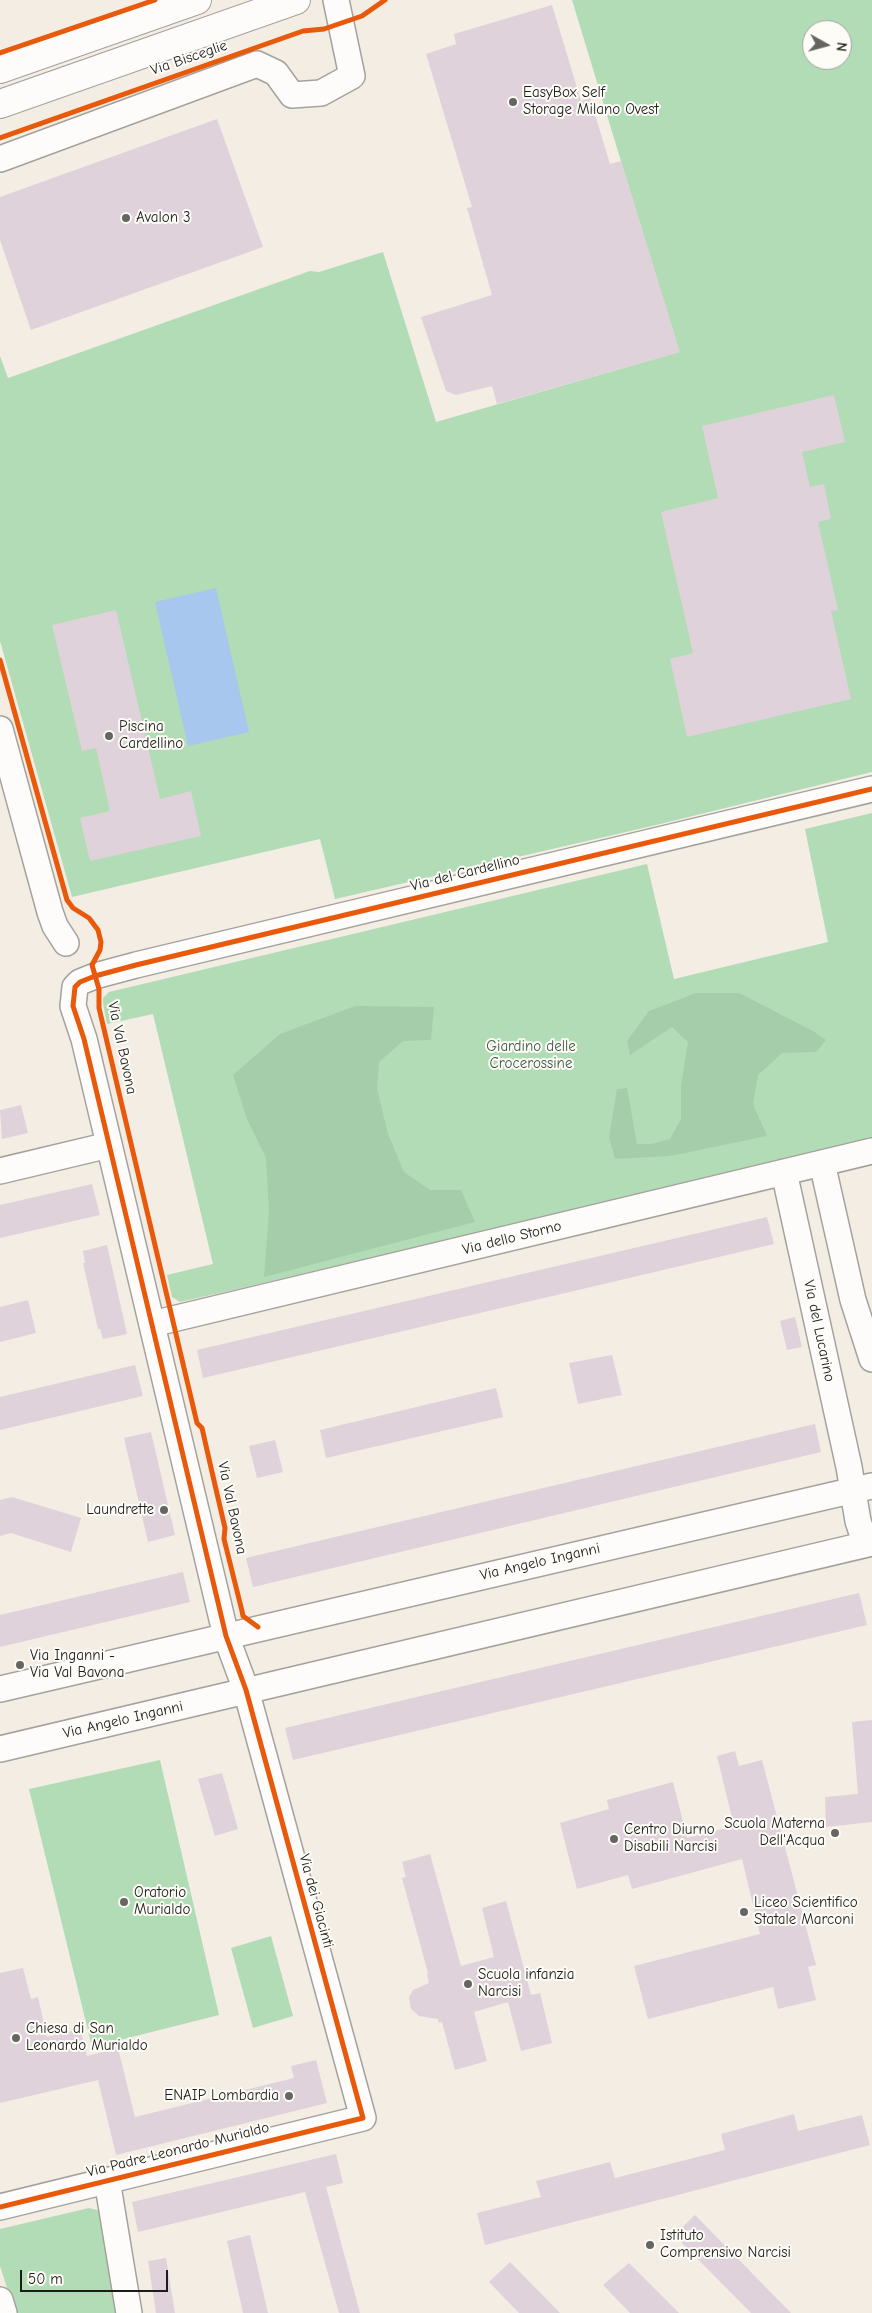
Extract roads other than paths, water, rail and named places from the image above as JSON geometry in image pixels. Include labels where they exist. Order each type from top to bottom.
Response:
[{"type":"main road","points":[[0,69],[197,0]]},
{"type":"main road","name":"Via Bisceglie","points":[[0,104],[296,0]]},
{"type":"street","name":"Via Bisceglie","points":[[0,159],[257,64],[276,74],[292,95],[321,93],[352,76],[336,0]]},
{"type":"street","points":[[0,729],[50,912],[55,926],[66,943]]},
{"type":"street","name":"Via del Cardellino","points":[[109,1145],[72,996],[75,987],[80,982],[136,965],[872,789]]},
{"type":"street","points":[[0,1171],[109,1145],[226,1636],[246,1690]]},
{"type":"street","name":"Via dello Storno","points":[[152,1324],[872,1151]]},
{"type":"street","points":[[822,1163],[852,1300],[872,1359]]},
{"type":"street","name":"Via del Lucarino","points":[[784,1172],[863,1488]]},
{"type":"street","name":"Via Angelo Inganni","points":[[0,1689],[863,1488],[858,1521],[862,1533],[872,1543]]},
{"type":"street","name":"Via Angelo Inganni","points":[[0,1749],[872,1543]]},
{"type":"street","name":"Via dei Giacinti","points":[[246,1690],[363,2118]]},
{"type":"street","name":"Via Padre Leonardo Murialdo","points":[[0,2207],[363,2118]]},
{"type":"street","points":[[107,2180],[129,2313]]},
{"type":"street","points":[[0,2300],[4,2313]]},
{"type":"water","points":[[216,588],[249,732],[188,746],[155,602]]},
{"type":"place","name":"EasyBox Self Storage Milano Ovest","points":[[513,102]]},
{"type":"place","name":"Avalon 3","points":[[126,218]]},
{"type":"place","name":"Piscina Cardellino","points":[[109,736]]},
{"type":"place","name":"Laundrette","points":[[164,1510]]},
{"type":"place","name":"Via Inganni - Via Val Bavona","points":[[20,1665]]},
{"type":"place","name":"Scuola Materna Dell'Acqua","points":[[835,1833]]},
{"type":"place","name":"Centro Diurno Disabili Narcisi","points":[[614,1839]]},
{"type":"place","name":"Oratorio Murialdo","points":[[124,1902]]},
{"type":"place","name":"Liceo Scientifico Statale Marconi","points":[[744,1912]]},
{"type":"place","name":"Scuola infanzia Narcisi","points":[[468,1984]]},
{"type":"place","name":"Chiesa di San Leonardo Murialdo","points":[[16,2038]]},
{"type":"place","name":"ENAIP Lombardia","points":[[289,2096]]},
{"type":"place","name":"Istituto Comprensivo Narcisi","points":[[650,2245]]},
{"type":"park label","name":"Giardino delle Crocerossine","points":[[531,1056]]}]
